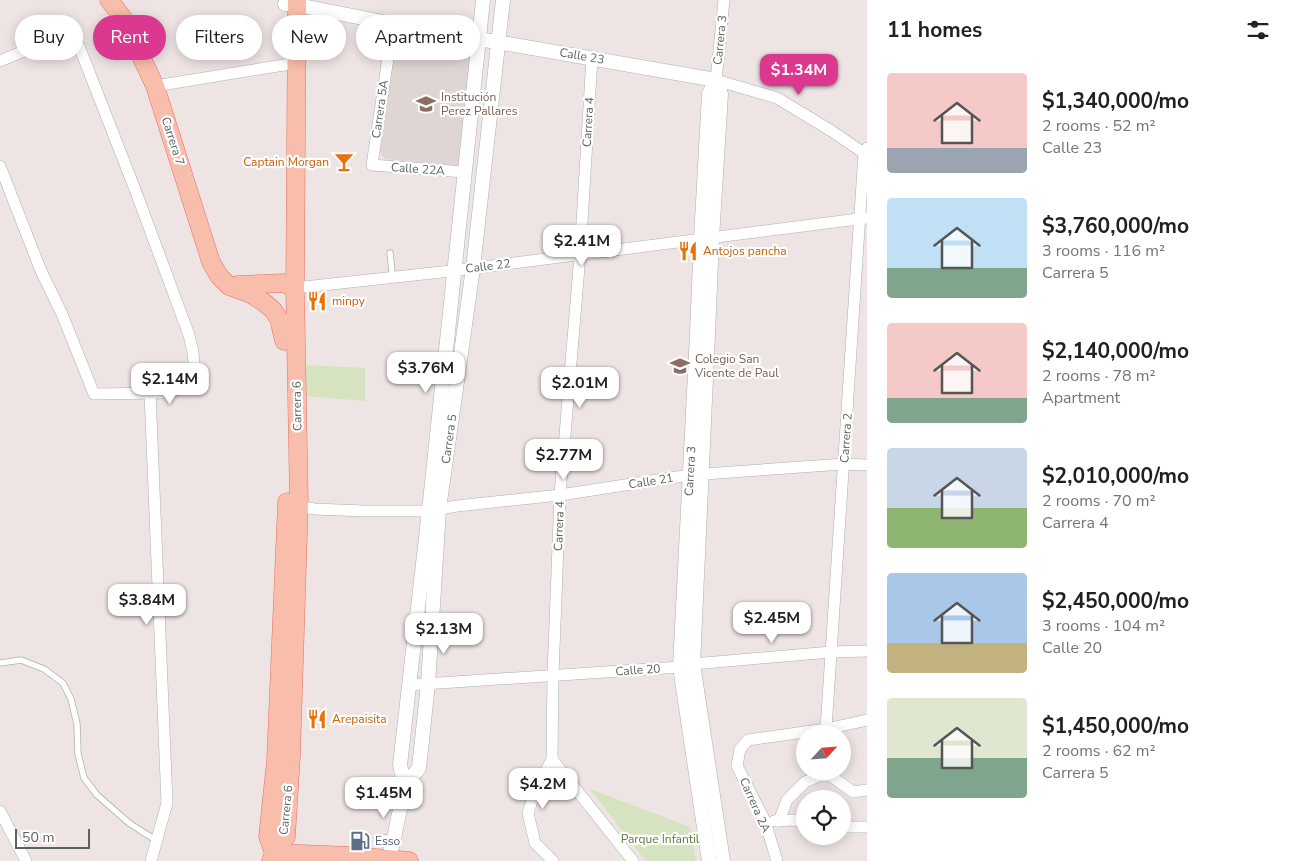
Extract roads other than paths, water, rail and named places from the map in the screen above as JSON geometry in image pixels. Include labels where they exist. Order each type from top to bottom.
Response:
[{"type":"main road","name":"Carrera 7","points":[[109,0],[123,18],[155,86],[211,262],[219,276],[228,286]]},
{"type":"main road","name":"Carrera 6","points":[[272,857],[268,836],[276,760],[293,504],[289,286],[291,2]]},
{"type":"main road","name":"Calle 22","points":[[228,286],[289,286]]},
{"type":"main road","points":[[228,286],[252,294],[273,310],[279,319],[284,341]]},
{"type":"main road","name":"Carrera 6","points":[[289,286],[284,341],[293,504]]},
{"type":"main road","points":[[272,857],[355,853],[388,860],[409,861]]},
{"type":"street","name":"Carrera 5","points":[[480,28],[483,0]]},
{"type":"street","name":"Carrera 5","points":[[388,860],[405,785],[400,766],[409,685],[472,268],[502,0]]},
{"type":"street","name":"Carrera 3","points":[[723,861],[710,820],[686,665],[706,238],[712,163],[721,94],[716,80],[724,0]]},
{"type":"street","name":"Calle 23","points":[[291,2],[356,16]]},
{"type":"street","points":[[0,61],[58,37],[66,36],[73,39],[79,46],[140,201],[189,335],[195,373],[180,389],[163,393],[94,394],[62,314],[41,271],[0,166]]},
{"type":"street","name":"Calle 23","points":[[480,38],[716,80],[777,98],[866,150]]},
{"type":"street","name":"Carrera 4","points":[[553,861],[535,843],[528,813],[534,794],[552,760],[553,676],[560,495],[580,254],[592,58]]},
{"type":"street","name":"Carrera 5A","points":[[372,166],[388,60]]},
{"type":"street","name":"Carrera 5","points":[[405,785],[419,768],[428,684],[434,510],[453,270],[477,60]]},
{"type":"street","points":[[155,86],[290,64]]},
{"type":"street","name":"Carrera 2","points":[[826,725],[844,464],[864,218],[866,150]]},
{"type":"street","name":"Calle 22A","points":[[372,166],[464,172]]},
{"type":"street","name":"Calle 22","points":[[289,286],[472,268],[864,218]]},
{"type":"street","points":[[150,393],[167,803],[151,861]]},
{"type":"street","name":"Calle 21","points":[[293,504],[314,509],[364,511],[434,510],[560,495],[696,475],[867,464]]},
{"type":"street","name":"Calle 20","points":[[409,685],[553,676],[831,652],[867,651]]},
{"type":"street","points":[[844,725],[867,720]]},
{"type":"street","name":"Carrera 2A","points":[[777,861],[765,821],[737,766],[740,749],[748,740],[796,733]]},
{"type":"street","points":[[552,760],[633,861]]},
{"type":"street","points":[[780,821],[787,800],[805,782],[819,776],[831,776],[853,792],[867,790]]},
{"type":"street","points":[[0,811],[26,861]]},
{"type":"street","name":"Carrera 3","points":[[709,861],[710,820]]},
{"type":"street","points":[[765,821],[796,820]]},
{"type":"street","points":[[851,827],[867,827]]},
{"type":"lane","points":[[390,253],[392,272]]},
{"type":"lane","points":[[0,663],[21,660],[44,669],[63,683],[77,724],[78,754],[84,778],[97,795],[129,823],[157,841]]},
{"type":"lane","points":[[377,838],[394,838]]},
{"type":"place","name":"Institución Perez Pallares","points":[[426,104]]},
{"type":"place","name":"Captain Morgan","points":[[344,162]]},
{"type":"place","name":"Antojos pancha","points":[[688,251]]},
{"type":"place","name":"minpy","points":[[317,301]]},
{"type":"place","name":"Colegio San Vicente de Paul","points":[[680,366]]},
{"type":"place","name":"Arepaisita","points":[[317,719]]},
{"type":"place","name":"Esso","points":[[360,841]]},
{"type":"park label","name":"Parque Infantil","points":[[660,839]]}]
